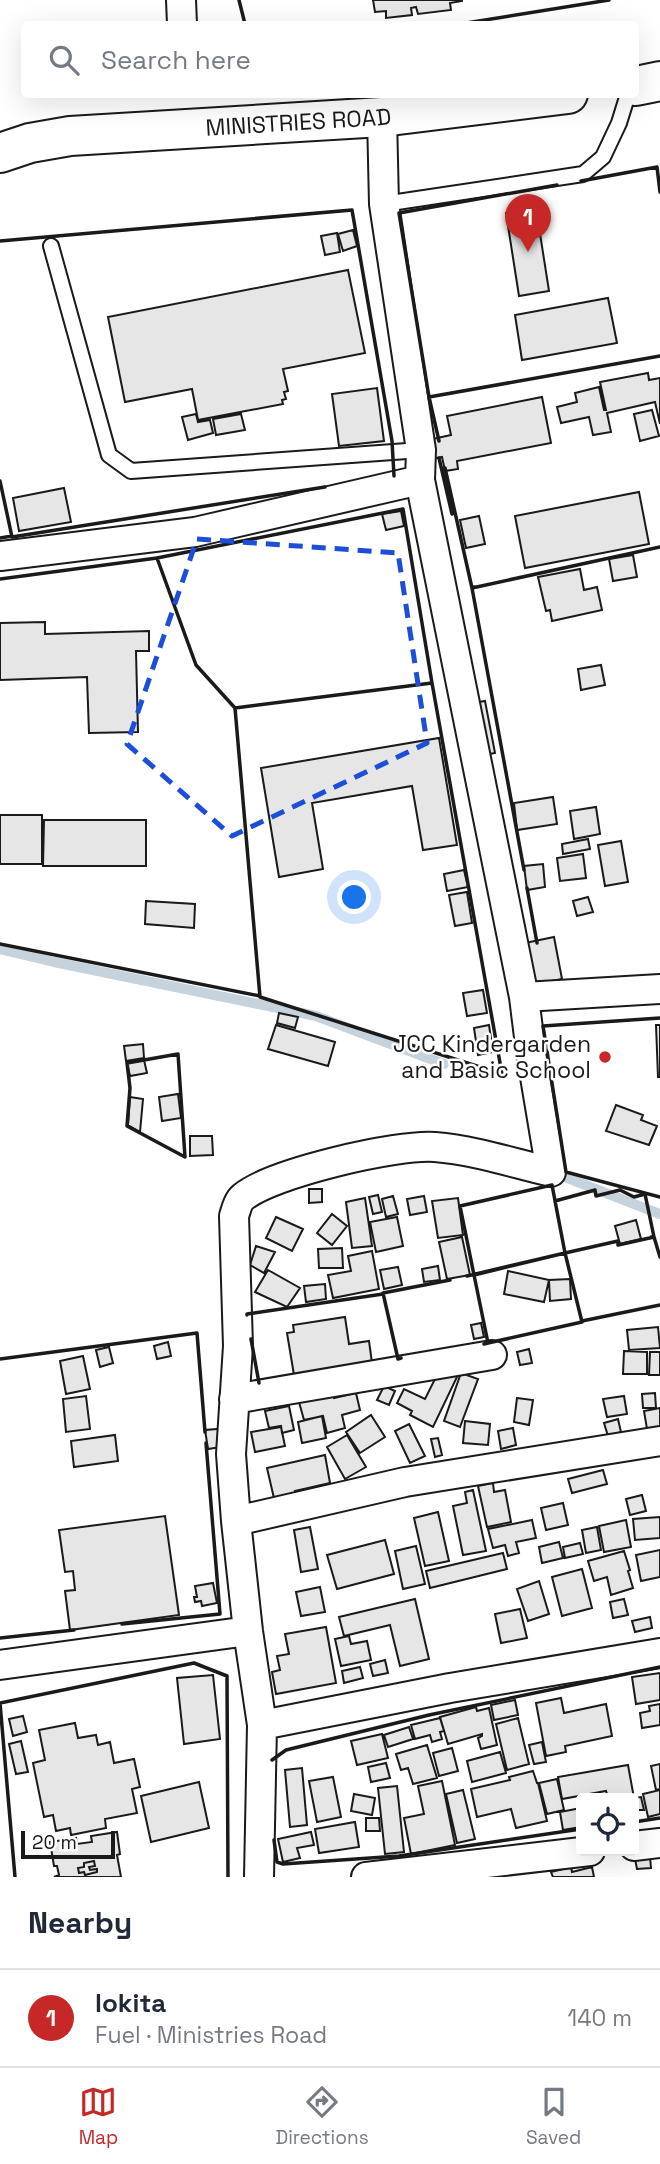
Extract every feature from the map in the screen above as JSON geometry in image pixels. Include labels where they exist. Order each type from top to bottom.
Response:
[{"type":"main road","points":[[639,85],[660,81]]},
{"type":"main road","name":"MINISTRIES ROAD","points":[[10,145],[70,136],[383,117],[536,98]]},
{"type":"street","points":[[181,0],[182,21]]},
{"type":"street","points":[[259,1877],[262,1725],[248,1631],[231,1454],[238,1346],[234,1216],[241,1199],[262,1186],[327,1164],[391,1151],[433,1147],[470,1152],[551,1172],[524,997],[420,480],[421,450],[384,205],[383,117]]},
{"type":"street","points":[[0,556],[194,532],[420,480]]},
{"type":"street","points":[[524,997],[660,989]]},
{"type":"street","points":[[234,1399],[492,1354]]},
{"type":"street","points":[[236,1521],[405,1482],[660,1441]]},
{"type":"street","points":[[0,1665],[248,1631]]},
{"type":"street","points":[[262,1725],[450,1688],[660,1653]]},
{"type":"street","points":[[639,1845],[660,1843]]},
{"type":"street","points":[[366,1877],[576,1853]]},
{"type":"lane","points":[[384,205],[583,174],[604,156],[627,98]]},
{"type":"lane","points":[[51,246],[109,455],[131,471],[421,450]]},
{"type":"highlighted area","points":[[197,539],[398,553],[427,743],[232,836],[127,744]]},
{"type":"building","points":[[373,0],[462,1],[450,3],[451,10],[418,14],[416,7],[411,8],[412,15],[386,18],[386,11],[375,12]]},
{"type":"building","points":[[536,208],[549,291],[519,296],[506,213]]},
{"type":"building","points":[[353,230],[357,246],[343,251],[338,234]]},
{"type":"building","points":[[337,233],[340,252],[325,255],[321,236]]},
{"type":"building","points":[[348,270],[365,353],[283,369],[288,391],[284,392],[286,399],[282,400],[283,404],[198,420],[192,389],[125,402],[108,317]]},
{"type":"building","points":[[608,298],[617,343],[522,360],[515,315]]},
{"type":"building","points":[[648,373],[649,380],[660,378],[660,424],[655,402],[607,413],[611,432],[593,435],[589,417],[561,423],[557,407],[577,402],[575,393],[599,387],[606,410],[600,382]]},
{"type":"building","points":[[377,388],[384,441],[339,446],[332,394]]},
{"type":"building","points":[[542,397],[551,443],[457,461],[458,469],[445,471],[442,457],[432,459],[428,440],[451,435],[447,416]]},
{"type":"building","points":[[652,410],[659,436],[640,441],[634,414]]},
{"type":"building","points":[[196,414],[198,422],[210,420],[213,433],[188,440],[182,417]]},
{"type":"building","points":[[241,414],[245,430],[216,435],[213,419]]},
{"type":"building","points":[[64,488],[71,522],[19,531],[13,498]]},
{"type":"building","points":[[639,492],[649,544],[525,568],[515,516]]},
{"type":"building","points":[[401,511],[404,526],[386,530],[382,514]]},
{"type":"building","points":[[479,516],[485,544],[466,548],[460,520]]},
{"type":"building","points":[[633,555],[637,577],[613,581],[609,559]]},
{"type":"building","points":[[580,569],[584,590],[597,587],[602,610],[552,621],[550,610],[546,611],[538,577]]},
{"type":"building","points":[[45,622],[45,634],[149,631],[149,651],[136,651],[138,732],[89,733],[87,677],[0,680],[0,623]]},
{"type":"building","points":[[601,665],[605,685],[581,690],[578,669]]},
{"type":"building","points":[[485,701],[495,753],[484,755],[473,703]]},
{"type":"building","points":[[439,738],[457,845],[423,850],[412,786],[312,803],[323,869],[279,877],[261,768]]},
{"type":"building","points":[[553,797],[557,824],[517,830],[514,803]]},
{"type":"building","points":[[596,807],[600,834],[574,839],[570,811]]},
{"type":"building","points":[[0,815],[42,815],[42,864],[0,864]]},
{"type":"building","points":[[44,820],[146,820],[146,866],[43,866]]},
{"type":"building","points":[[588,839],[590,849],[563,854],[562,844]]},
{"type":"building","points":[[621,841],[628,882],[605,886],[598,845]]},
{"type":"building","points":[[583,854],[586,878],[560,881],[557,858]]},
{"type":"building","points":[[543,864],[545,887],[527,890],[524,866]]},
{"type":"building","points":[[464,870],[468,887],[447,891],[444,874]]},
{"type":"building","points":[[467,892],[472,923],[455,926],[449,895]]},
{"type":"building","points":[[588,897],[593,912],[577,916],[573,901]]},
{"type":"building","points":[[146,901],[195,904],[194,928],[145,924]]},
{"type":"building","points":[[554,937],[562,979],[533,985],[525,943]]},
{"type":"building","points":[[483,990],[487,1013],[467,1016],[463,993]]},
{"type":"building","points":[[279,1013],[298,1017],[295,1028],[277,1023]]},
{"type":"building","points":[[276,1025],[335,1042],[328,1066],[268,1049]]},
{"type":"building","points":[[489,1025],[493,1052],[478,1055],[474,1028]]},
{"type":"building","points":[[656,1025],[660,1025],[660,1077],[658,1077]]},
{"type":"building","points":[[143,1044],[144,1058],[126,1061],[124,1046]]},
{"type":"building","points":[[144,1060],[147,1073],[130,1076],[127,1063]]},
{"type":"building","points":[[178,1094],[181,1118],[162,1121],[159,1097]]},
{"type":"building","points":[[130,1097],[143,1099],[140,1132],[128,1125]]},
{"type":"building","points":[[616,1105],[643,1115],[641,1120],[657,1126],[649,1145],[606,1131]]},
{"type":"building","points":[[190,1136],[212,1136],[213,1155],[190,1156]]},
{"type":"building","points":[[309,1189],[322,1189],[322,1202],[309,1203]]},
{"type":"building","points":[[378,1195],[382,1212],[373,1214],[369,1197]]},
{"type":"building","points":[[393,1196],[398,1214],[386,1217],[382,1199]]},
{"type":"building","points":[[424,1196],[427,1212],[410,1215],[407,1199]]},
{"type":"building","points":[[365,1198],[372,1246],[352,1248],[346,1202]]},
{"type":"building","points":[[458,1198],[463,1235],[438,1238],[432,1201]]},
{"type":"building","points":[[332,1214],[347,1226],[332,1245],[317,1233]]},
{"type":"building","points":[[276,1217],[303,1229],[292,1251],[266,1238]]},
{"type":"building","points":[[397,1217],[403,1246],[376,1252],[370,1222]]},
{"type":"building","points":[[636,1220],[641,1239],[620,1244],[615,1226]]},
{"type":"building","points":[[462,1237],[470,1275],[447,1279],[439,1242]]},
{"type":"building","points":[[256,1246],[275,1252],[264,1273],[250,1265]]},
{"type":"building","points":[[342,1248],[343,1268],[319,1268],[318,1249]]},
{"type":"building","points":[[372,1251],[379,1289],[333,1298],[328,1275],[351,1271],[348,1256]]},
{"type":"building","points":[[438,1266],[440,1280],[424,1282],[422,1269]]},
{"type":"building","points":[[398,1267],[402,1285],[384,1289],[380,1270]]},
{"type":"building","points":[[268,1270],[300,1288],[287,1307],[255,1292]]},
{"type":"building","points":[[508,1271],[549,1280],[544,1302],[504,1294]]},
{"type":"building","points":[[570,1279],[571,1299],[550,1301],[549,1280]]},
{"type":"building","points":[[325,1284],[326,1299],[306,1302],[304,1286]]},
{"type":"building","points":[[345,1317],[349,1344],[369,1341],[372,1363],[294,1375],[287,1333],[294,1332],[293,1325]]},
{"type":"building","points":[[481,1323],[484,1337],[474,1339],[471,1325]]},
{"type":"building","points":[[658,1327],[660,1348],[629,1350],[627,1330]]},
{"type":"building","points":[[168,1342],[171,1356],[157,1359],[154,1346]]},
{"type":"building","points":[[109,1347],[113,1363],[100,1367],[96,1350]]},
{"type":"building","points":[[529,1349],[532,1363],[520,1365],[517,1352]]},
{"type":"building","points":[[624,1351],[647,1352],[647,1374],[623,1374]]},
{"type":"building","points":[[650,1352],[660,1352],[660,1375],[649,1375]]},
{"type":"building","points":[[83,1356],[90,1389],[66,1394],[60,1361]]},
{"type":"building","points":[[440,1369],[457,1377],[433,1427],[410,1415],[412,1411],[397,1403],[404,1389],[425,1399]]},
{"type":"building","points":[[461,1373],[478,1379],[460,1427],[444,1421]]},
{"type":"building","points":[[384,1386],[395,1391],[389,1405],[377,1400]]},
{"type":"building","points":[[356,1393],[360,1410],[342,1415],[345,1428],[327,1433],[323,1416],[304,1420],[299,1402]]},
{"type":"building","points":[[655,1393],[656,1408],[643,1408],[642,1394]]},
{"type":"building","points":[[86,1396],[90,1429],[66,1432],[63,1399]]},
{"type":"building","points":[[624,1396],[627,1414],[607,1417],[603,1399]]},
{"type":"building","points":[[517,1398],[533,1400],[529,1425],[514,1422]]},
{"type":"building","points":[[289,1406],[294,1430],[282,1433],[281,1426],[269,1428],[265,1411]]},
{"type":"building","points":[[660,1408],[660,1427],[647,1429],[644,1411]]},
{"type":"building","points":[[371,1415],[385,1437],[360,1453],[346,1432]]},
{"type":"building","points":[[322,1416],[326,1438],[302,1443],[298,1422]]},
{"type":"building","points":[[618,1419],[621,1432],[608,1436],[604,1423]]},
{"type":"building","points":[[465,1421],[490,1424],[488,1445],[463,1443]]},
{"type":"building","points":[[409,1424],[425,1456],[410,1463],[395,1431]]},
{"type":"building","points":[[281,1427],[285,1446],[255,1452],[251,1432]]},
{"type":"building","points":[[513,1428],[516,1445],[501,1449],[498,1431]]},
{"type":"building","points":[[219,1429],[221,1447],[208,1449],[205,1430]]},
{"type":"building","points":[[115,1435],[118,1461],[74,1467],[71,1441]]},
{"type":"building","points":[[347,1435],[366,1467],[345,1479],[327,1447]]},
{"type":"building","points":[[438,1438],[442,1455],[435,1457],[431,1439]]},
{"type":"building","points":[[325,1455],[330,1483],[295,1491],[298,1502],[276,1507],[267,1468]]},
{"type":"building","points":[[603,1470],[607,1484],[572,1493],[568,1479]]},
{"type":"building","points":[[493,1483],[494,1492],[505,1490],[511,1522],[487,1527],[478,1486]]},
{"type":"building","points":[[473,1490],[486,1551],[463,1555],[453,1506],[467,1503],[465,1492]]},
{"type":"building","points":[[642,1495],[646,1511],[630,1515],[626,1499]]},
{"type":"building","points":[[563,1503],[568,1525],[546,1530],[541,1508]]},
{"type":"building","points":[[438,1512],[449,1561],[425,1566],[414,1518]]},
{"type":"building","points":[[165,1516],[179,1615],[70,1630],[65,1591],[75,1590],[73,1571],[65,1572],[59,1530]]},
{"type":"building","points":[[660,1517],[660,1538],[635,1540],[633,1519]]},
{"type":"building","points":[[532,1520],[536,1538],[516,1542],[519,1553],[508,1556],[505,1545],[493,1548],[488,1529]]},
{"type":"building","points":[[626,1520],[631,1547],[604,1552],[599,1526]]},
{"type":"building","points":[[310,1527],[318,1569],[301,1572],[294,1530]]},
{"type":"building","points":[[597,1527],[601,1550],[586,1553],[582,1530]]},
{"type":"building","points":[[385,1540],[394,1574],[337,1589],[327,1555]]},
{"type":"building","points":[[559,1542],[563,1558],[542,1563],[539,1547]]},
{"type":"building","points":[[580,1543],[583,1554],[565,1558],[563,1547]]},
{"type":"building","points":[[416,1546],[425,1584],[403,1589],[395,1551]]},
{"type":"building","points":[[660,1550],[660,1577],[641,1581],[636,1555]]},
{"type":"building","points":[[624,1551],[633,1588],[611,1595],[607,1577],[594,1581],[588,1561]]},
{"type":"building","points":[[503,1553],[507,1569],[430,1588],[426,1571]]},
{"type":"building","points":[[582,1569],[592,1608],[562,1616],[552,1577]]},
{"type":"building","points":[[539,1581],[549,1614],[528,1621],[517,1589]]},
{"type":"building","points":[[213,1583],[217,1603],[202,1606],[201,1601],[195,1602],[195,1586]]},
{"type":"building","points":[[320,1587],[325,1612],[301,1616],[296,1592]]},
{"type":"building","points":[[415,1599],[429,1659],[400,1666],[390,1625],[344,1636],[339,1617]]},
{"type":"building","points":[[624,1599],[628,1615],[613,1618],[610,1602]]},
{"type":"building","points":[[520,1609],[527,1638],[501,1643],[495,1614]]},
{"type":"building","points":[[650,1617],[652,1628],[635,1632],[632,1621]]},
{"type":"building","points":[[326,1627],[336,1683],[276,1694],[272,1672],[280,1670],[277,1656],[289,1654],[285,1634]]},
{"type":"building","points":[[349,1636],[351,1644],[367,1641],[371,1660],[341,1666],[335,1639]]},
{"type":"building","points":[[385,1660],[388,1673],[373,1676],[370,1664]]},
{"type":"building","points":[[360,1667],[363,1678],[344,1683],[342,1671]]},
{"type":"building","points":[[660,1673],[660,1700],[636,1704],[632,1677]]},
{"type":"building","points":[[213,1675],[220,1739],[184,1744],[177,1678]]},
{"type":"building","points":[[561,1698],[564,1713],[606,1704],[612,1736],[565,1746],[566,1752],[546,1756],[536,1703]]},
{"type":"building","points":[[515,1700],[518,1715],[494,1720],[491,1705]]},
{"type":"building","points":[[660,1704],[660,1725],[642,1728],[640,1713],[650,1711],[649,1706]]},
{"type":"building","points":[[476,1707],[477,1711],[489,1708],[497,1745],[481,1749],[478,1738],[482,1734],[448,1744],[440,1717]]},
{"type":"building","points":[[23,1716],[27,1732],[13,1736],[9,1719]]},
{"type":"building","points":[[440,1718],[444,1731],[440,1732],[442,1739],[432,1742],[430,1735],[415,1739],[411,1725]]},
{"type":"building","points":[[518,1718],[529,1764],[507,1770],[496,1724]]},
{"type":"building","points":[[75,1723],[78,1738],[96,1735],[98,1745],[110,1742],[114,1763],[134,1759],[140,1787],[132,1789],[137,1813],[105,1819],[106,1828],[71,1835],[70,1828],[56,1831],[53,1815],[44,1817],[33,1763],[45,1760],[39,1730]]},
{"type":"building","points":[[409,1727],[413,1739],[388,1747],[384,1735]]},
{"type":"building","points":[[382,1734],[388,1758],[357,1765],[351,1741]]},
{"type":"building","points":[[21,1741],[28,1772],[16,1774],[9,1744]]},
{"type":"building","points":[[542,1742],[546,1762],[534,1764],[529,1745]]},
{"type":"building","points":[[427,1745],[437,1778],[413,1784],[408,1768],[401,1770],[396,1754]]},
{"type":"building","points":[[452,1748],[458,1771],[439,1776],[433,1753]]},
{"type":"building","points":[[500,1752],[506,1773],[472,1782],[467,1761]]},
{"type":"building","points":[[386,1763],[390,1778],[371,1782],[368,1767]]},
{"type":"building","points":[[660,1764],[660,1789],[656,1790],[651,1766]]},
{"type":"building","points":[[628,1765],[633,1793],[576,1793],[576,1796],[562,1799],[558,1777]]},
{"type":"building","points":[[302,1768],[307,1825],[290,1827],[285,1770]]},
{"type":"building","points":[[533,1771],[547,1821],[516,1828],[511,1809],[477,1817],[471,1789],[510,1780],[509,1777]]},
{"type":"building","points":[[333,1777],[341,1817],[317,1822],[309,1781]]},
{"type":"building","points":[[557,1779],[564,1810],[547,1814],[539,1783]]},
{"type":"building","points":[[442,1781],[455,1845],[411,1854],[404,1818],[424,1814],[418,1786]]},
{"type":"building","points":[[199,1782],[209,1828],[151,1842],[141,1796]]},
{"type":"building","points":[[397,1786],[404,1852],[385,1854],[378,1788]]},
{"type":"building","points":[[463,1790],[475,1839],[457,1843],[446,1794]]},
{"type":"building","points":[[660,1790],[660,1814],[648,1817],[643,1794]]},
{"type":"building","points":[[354,1794],[375,1798],[372,1815],[351,1811]]},
{"type":"building","points":[[639,1797],[641,1797],[644,1810],[639,1810]]},
{"type":"building","points":[[576,1809],[576,1828],[563,1830],[560,1812]]},
{"type":"building","points":[[366,1818],[379,1818],[380,1831],[366,1831]]},
{"type":"building","points":[[355,1822],[359,1847],[319,1853],[315,1829]]},
{"type":"building","points":[[117,1832],[121,1877],[54,1877],[59,1875],[57,1866],[54,1866],[50,1842],[76,1838],[77,1844],[92,1842],[91,1836]],"holes":[[[94,1861],[95,1866],[89,1867],[90,1870],[97,1869],[97,1872],[85,1875],[84,1872],[79,1873],[78,1868],[84,1867],[84,1863]]]},
{"type":"building","points":[[311,1832],[314,1845],[297,1848],[300,1858],[283,1862],[278,1839]]},
{"type":"building","points":[[650,1857],[651,1868],[637,1869],[635,1859]]},
{"type":"building","points":[[94,1861],[95,1866],[89,1867],[90,1870],[97,1869],[97,1872],[85,1875],[84,1872],[79,1873],[78,1868],[84,1867],[84,1863]]},
{"type":"building","points":[[571,1867],[572,1872],[592,1867],[594,1877],[553,1877],[551,1872]]},
{"type":"waterway","points":[[0,949],[316,1016],[444,1064]]},
{"type":"waterway","points":[[552,1172],[660,1214]]},
{"type":"wall","points":[[239,0],[244,21]]},
{"type":"wall","points":[[479,21],[609,0]]},
{"type":"wall","points":[[581,181],[657,167],[660,192]]},
{"type":"wall","points":[[557,185],[399,213],[429,397],[660,356]]},
{"type":"wall","points":[[0,241],[352,210],[392,441],[394,476]]},
{"type":"wall","points":[[429,397],[439,441]]},
{"type":"wall","points":[[439,458],[452,514]]},
{"type":"wall","points":[[445,468],[472,588],[475,587]]},
{"type":"wall","points":[[0,481],[12,537],[325,487]]},
{"type":"wall","points":[[403,509],[432,683],[235,708],[196,665],[157,558],[403,509]]},
{"type":"wall","points":[[0,538],[12,536]]},
{"type":"wall","points":[[524,870],[472,588],[660,547]]},
{"type":"wall","points":[[0,579],[157,558],[196,665],[235,710]]},
{"type":"wall","points":[[432,683],[502,1074],[260,997],[235,708],[432,683]]},
{"type":"wall","points":[[527,888],[537,943]]},
{"type":"wall","points":[[0,944],[260,996]]},
{"type":"wall","points":[[660,1018],[543,1026],[566,1172],[660,1197]]},
{"type":"wall","points":[[178,1054],[185,1157],[127,1126],[130,1088],[127,1063],[178,1054]]},
{"type":"wall","points":[[552,1185],[565,1253],[474,1275],[460,1206],[552,1185]]},
{"type":"wall","points":[[595,1190],[596,1196],[620,1190],[634,1197],[645,1194],[654,1237],[618,1245],[618,1241],[565,1253],[555,1201],[595,1190]]},
{"type":"wall","points":[[651,1237],[654,1237],[660,1257]]},
{"type":"wall","points":[[467,1276],[565,1253],[582,1322],[488,1343],[474,1275]]},
{"type":"wall","points":[[474,1275],[488,1343],[484,1344]]},
{"type":"wall","points":[[401,1358],[398,1359],[383,1293],[450,1280]]},
{"type":"wall","points":[[247,1315],[383,1294]]},
{"type":"wall","points":[[582,1321],[660,1305]]},
{"type":"wall","points":[[0,1359],[197,1333],[205,1432]]},
{"type":"wall","points":[[251,1339],[259,1383]]},
{"type":"wall","points":[[122,1624],[220,1614],[206,1443]]},
{"type":"wall","points":[[0,1638],[74,1630]]},
{"type":"wall","points":[[15,1877],[0,1703],[194,1663],[227,1676],[228,1877]]},
{"type":"wall","points":[[272,1760],[286,1750],[429,1715],[660,1667]]},
{"type":"wall","points":[[639,1821],[660,1818]]},
{"type":"wall","points":[[274,1840],[277,1862],[283,1864],[399,1856],[576,1830]]},
{"type":"place","name":"lokita","points":[[528,252]]},
{"type":"place","name":"JCC Kindergarden and Basic School","points":[[605,1057]]}]
